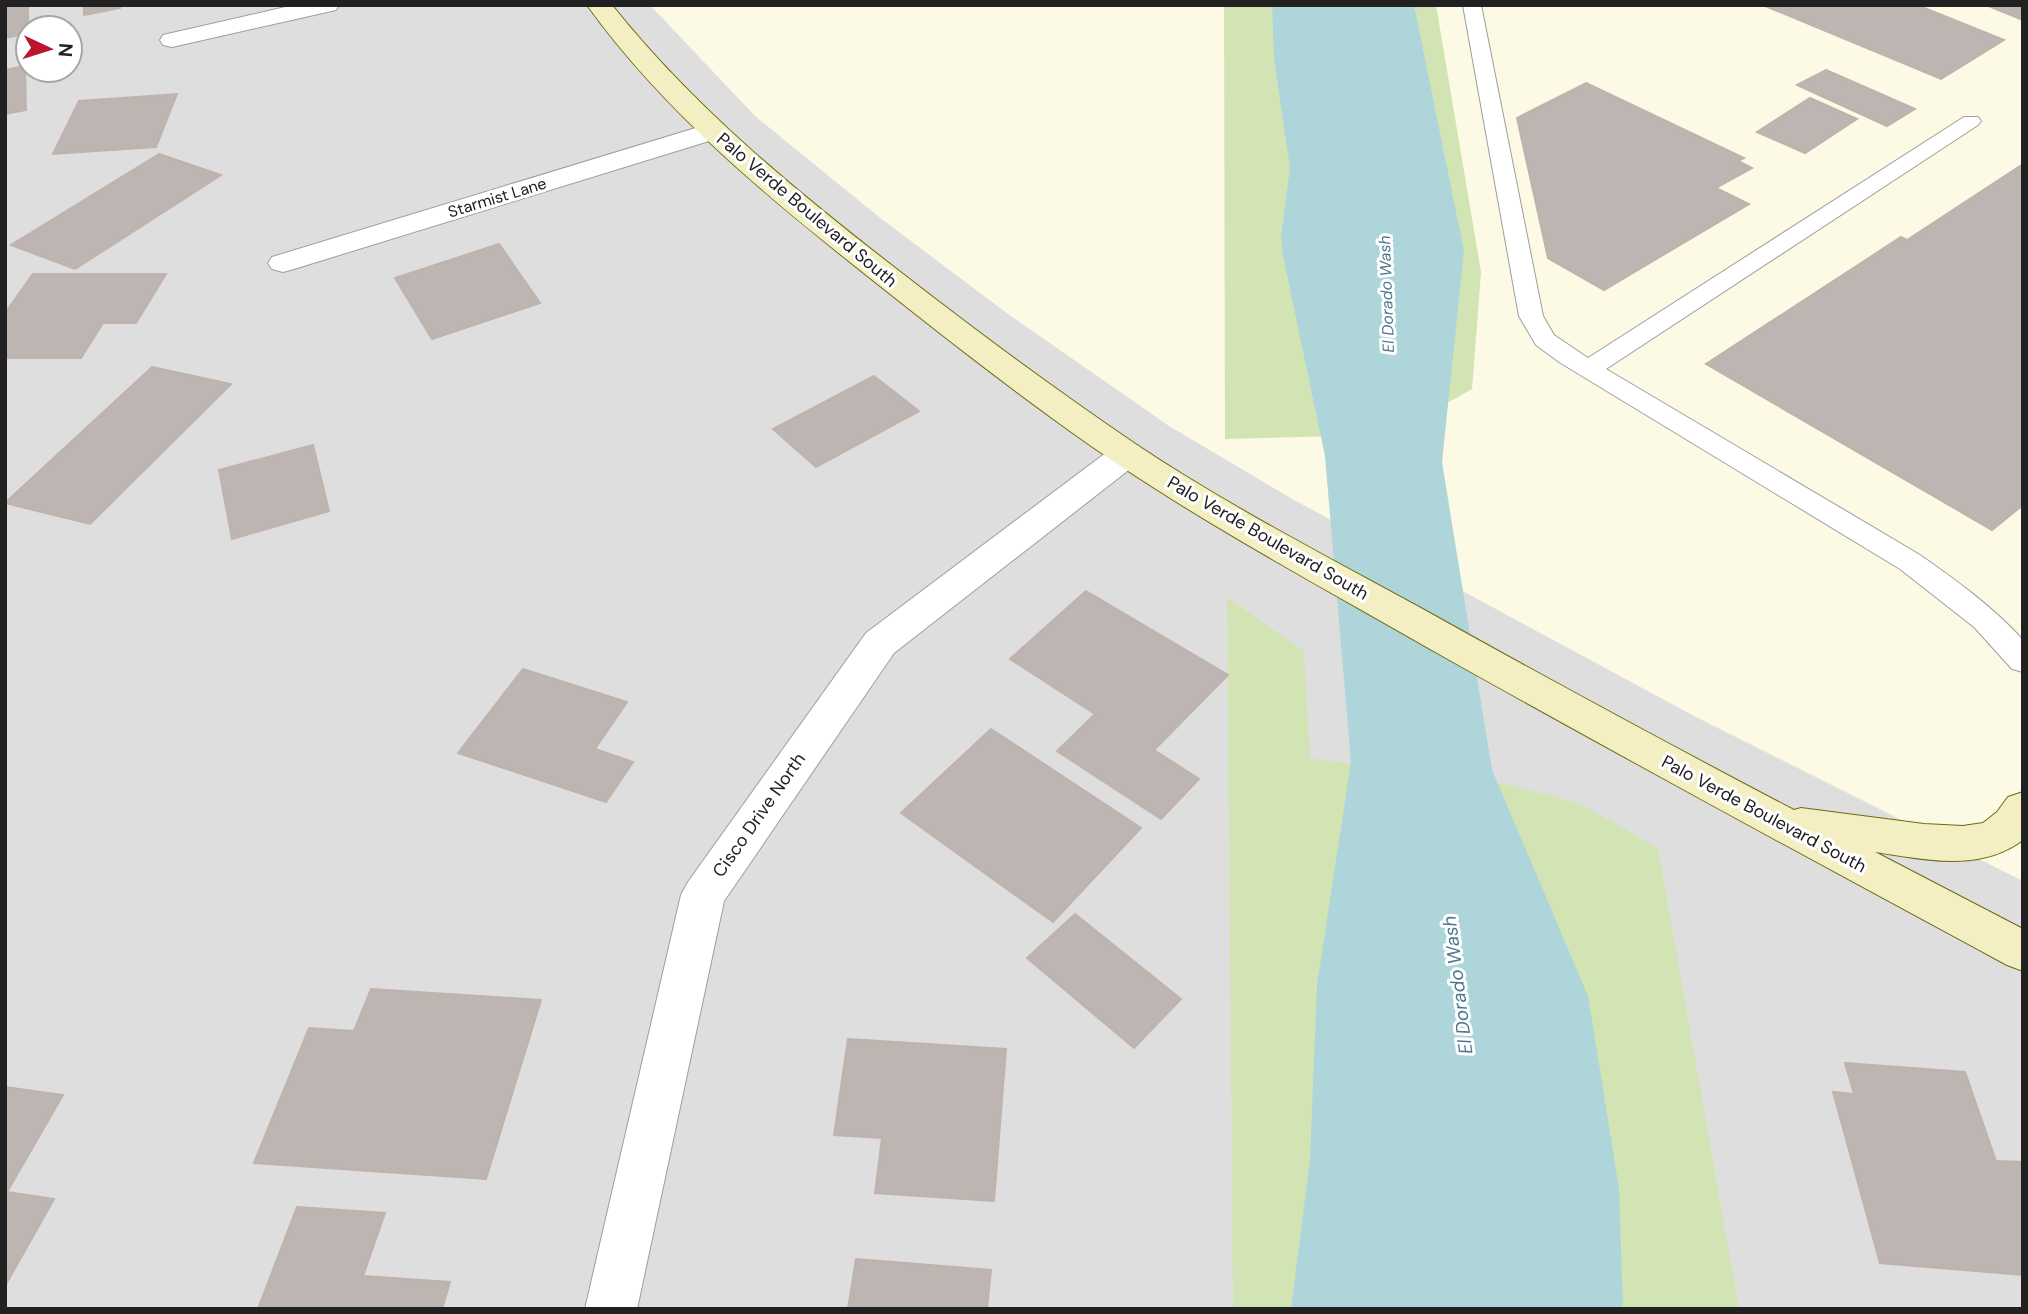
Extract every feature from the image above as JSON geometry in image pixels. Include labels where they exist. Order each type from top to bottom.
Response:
[{"type":"main road","name":"Palo Verde Boulevard South","points":[[599,5],[626,39],[712,131],[835,236],[953,329],[1127,454],[1256,534],[1665,762],[2023,951]]},
{"type":"main road","points":[[1777,821],[1952,844],[1980,841],[2002,832],[2018,818],[2023,809]]},
{"type":"street","points":[[172,40],[327,5]]},
{"type":"street","name":"Starmist Lane","points":[[283,263],[712,131]]},
{"type":"street","name":"Cisco Drive North","points":[[611,1309],[703,895],[880,643],[1127,454]]},
{"type":"lane","points":[[1472,5],[1531,316],[1538,330],[1550,344],[1589,369],[1910,562],[1963,599],[2008,642],[2023,661]]},
{"type":"lane","points":[[1589,369],[1971,121]]},
{"type":"shaded area","points":[[5,5],[2023,5],[2023,1309],[5,1309]]},
{"type":"shaded area","points":[[650,5],[2023,5],[2023,881],[1696,717],[1294,500],[1169,426],[1008,314],[879,217],[755,116]]},
{"type":"green space","points":[[1224,5],[1436,5],[1481,272],[1472,389],[1447,403],[1419,434],[1225,439]]},
{"type":"green space","points":[[1227,597],[1304,651],[1310,758],[1509,785],[1579,803],[1658,848],[1739,1309],[1233,1309]]},
{"type":"water","name":"El Dorado Wash","points":[[1272,5],[1414,5],[1464,251],[1442,462],[1492,770],[1588,996],[1619,1188],[1623,1309],[1291,1309],[1310,1160],[1317,985],[1351,762],[1325,456],[1281,237],[1290,168],[1274,58]]},
{"type":"building","points":[[5,5],[28,5],[28,14],[14,14],[14,36],[5,38]]},
{"type":"building","points":[[84,5],[120,5],[120,8],[84,14]]},
{"type":"building","points":[[1763,5],[1917,5],[2004,40],[1941,79]]},
{"type":"building","points":[[1986,5],[2023,5],[2023,20]]},
{"type":"building","points":[[14,68],[14,84],[25,84],[26,110],[5,114],[5,70]]},
{"type":"building","points":[[1826,70],[1915,109],[1887,126],[1797,85]]},
{"type":"building","points":[[1586,83],[1744,158],[1738,161],[1752,168],[1716,188],[1749,204],[1604,290],[1548,258],[1517,118]]},
{"type":"building","points":[[177,94],[156,147],[53,154],[79,101]]},
{"type":"building","points":[[1810,98],[1857,119],[1805,153],[1757,132]]},
{"type":"building","points":[[159,154],[221,175],[75,269],[11,245]]},
{"type":"building","points":[[2023,164],[2023,505],[1992,530],[1706,364],[1901,237],[1907,240]]},
{"type":"building","points":[[499,244],[540,303],[432,339],[395,278]]},
{"type":"building","points":[[33,274],[166,274],[136,323],[103,323],[81,358],[5,358],[5,313]]},
{"type":"building","points":[[152,367],[231,384],[90,524],[5,503]]},
{"type":"building","points":[[874,376],[919,411],[816,467],[773,429]]},
{"type":"building","points":[[313,445],[329,511],[232,539],[219,470]]},
{"type":"building","points":[[1086,591],[1228,675],[1154,750],[1199,779],[1161,819],[1057,751],[1095,714],[1010,659]]},
{"type":"building","points":[[523,669],[627,702],[595,749],[633,762],[606,802],[458,753]]},
{"type":"building","points":[[991,729],[1141,828],[1053,922],[901,813]]},
{"type":"building","points":[[1075,914],[1181,999],[1134,1048],[1027,958]]},
{"type":"building","points":[[371,989],[541,1000],[486,1179],[254,1163],[309,1028],[354,1031]]},
{"type":"building","points":[[848,1039],[1006,1049],[994,1201],[875,1193],[882,1138],[834,1135]]},
{"type":"building","points":[[1845,1063],[1965,1072],[1996,1161],[2023,1162],[2023,1275],[1880,1263],[1833,1092],[1854,1094]]},
{"type":"building","points":[[5,1087],[63,1095],[7,1192],[54,1199],[5,1286]]},
{"type":"building","points":[[297,1207],[385,1213],[363,1276],[450,1282],[442,1309],[258,1309]]},
{"type":"building","points":[[856,1259],[991,1270],[987,1309],[848,1309]]}]
